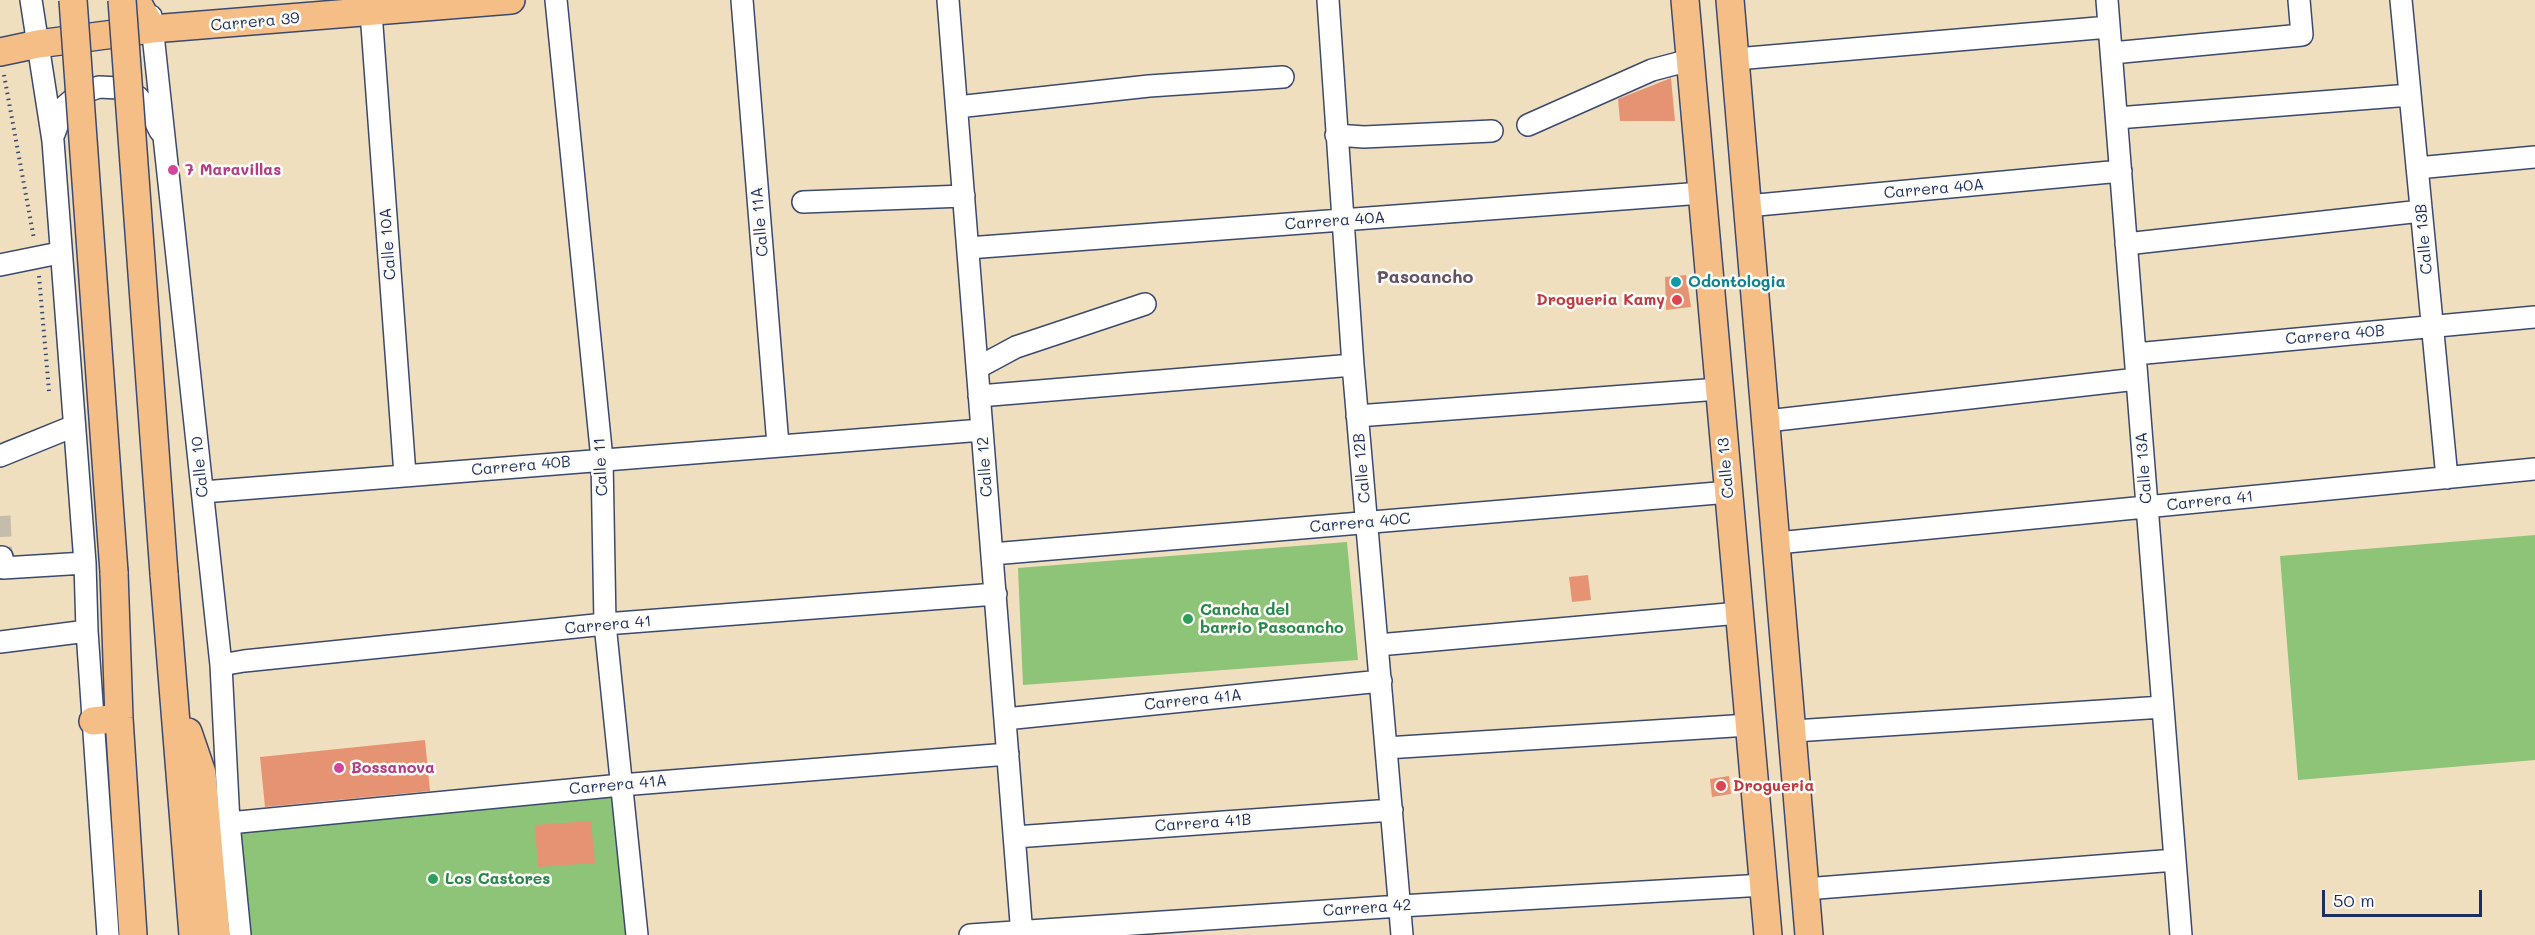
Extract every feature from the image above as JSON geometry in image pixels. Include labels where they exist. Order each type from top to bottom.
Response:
[{"type":"main road","points":[[73,0],[114,572],[106,720],[133,935]]},
{"type":"main road","points":[[122,0],[193,935]]},
{"type":"main road","points":[[136,0],[152,29]]},
{"type":"main road","name":"Carrera 39","points":[[2,63],[38,44],[152,29],[512,0]]},
{"type":"main road","name":"Calle 13","points":[[1685,0],[1768,935]]},
{"type":"main road","points":[[1730,0],[1794,730],[1809,935]]},
{"type":"main road","points":[[174,689],[202,773],[216,935]]},
{"type":"street","points":[[32,0],[53,141],[85,563],[87,631],[106,720],[108,935]]},
{"type":"street","name":"Calle 10","points":[[149,0],[221,665],[229,823],[240,935]]},
{"type":"street","name":"Calle 11","points":[[556,0],[602,459],[605,624],[637,935]]},
{"type":"street","name":"Calle 11A","points":[[742,0],[778,445]]},
{"type":"street","name":"Calle 12","points":[[948,0],[1022,933]]},
{"type":"street","name":"Calle 12B","points":[[1328,0],[1357,416],[1402,935]]},
{"type":"street","name":"Calle 13A","points":[[2107,0],[2181,935]]},
{"type":"street","points":[[2112,53],[2302,35],[2299,0]]},
{"type":"street","name":"Calle 13B","points":[[2401,0],[2447,478]]},
{"type":"street","name":"Calle 10A","points":[[371,12],[405,476]]},
{"type":"street","points":[[1736,59],[2109,27]]},
{"type":"street","points":[[1528,125],[1652,70],[1690,60]]},
{"type":"street","points":[[957,106],[1149,86],[1283,77]]},
{"type":"street","points":[[53,141],[55,125],[64,107],[79,94],[99,87],[119,88],[138,97],[151,113],[164,140]]},
{"type":"street","points":[[2117,118],[2410,95]]},
{"type":"street","points":[[1336,135],[1492,131]]},
{"type":"street","points":[[2417,168],[2535,157]]},
{"type":"street","name":"Carrera 40A","points":[[1747,206],[2121,171]]},
{"type":"street","name":"Carrera 40A","points":[[968,248],[1702,193]]},
{"type":"street","points":[[803,202],[964,195]]},
{"type":"street","points":[[2126,244],[2421,211]]},
{"type":"street","points":[[0,265],[60,253]]},
{"type":"street","points":[[977,368],[1016,347],[1145,304]]},
{"type":"street","name":"Carrera 40B","points":[[2135,354],[2535,317]]},
{"type":"street","points":[[980,396],[1353,365]]},
{"type":"street","points":[[1767,421],[2137,379]]},
{"type":"street","points":[[1357,416],[1719,389]]},
{"type":"street","points":[[0,456],[74,426]]},
{"type":"street","name":"Carrera 40B","points":[[203,492],[982,430]]},
{"type":"street","name":"Carrera 41","points":[[1777,543],[2535,469]]},
{"type":"street","name":"Carrera 40C","points":[[992,554],[1729,492]]},
{"type":"street","points":[[2,556],[3,568],[85,563]]},
{"type":"street","name":"Carrera 41","points":[[221,665],[605,624],[996,594]]},
{"type":"street","points":[[1378,645],[1739,613]]},
{"type":"street","points":[[0,642],[87,631]]},
{"type":"street","name":"Carrera 41A","points":[[1005,719],[1381,681]]},
{"type":"street","points":[[1794,730],[2163,707]]},
{"type":"street","points":[[1386,748],[1749,724]]},
{"type":"street","name":"Carrera 41A","points":[[229,823],[621,785],[1008,754]]},
{"type":"street","name":"Carrera 41B","points":[[1015,837],[1392,810]]},
{"type":"street","points":[[1805,889],[2175,860]]},
{"type":"street","name":"Carrera 42","points":[[970,935],[1400,906],[1764,885]]},
{"type":"path","points":[[2,63],[37,258],[52,435]]},
{"type":"green space","points":[[2535,535],[2535,760],[2298,780],[2280,556]]},
{"type":"green space","name":"Cancha del barrio Pasoancho","points":[[1347,542],[1358,660],[1023,685],[1018,568]]},
{"type":"green space","name":"Los Castores","points":[[621,785],[637,935],[240,935],[229,823]]},
{"type":"building","points":[[1671,78],[1675,121],[1620,121],[1618,99]]},
{"type":"building","points":[[1686,275],[1691,307],[1666,310],[1665,277]]},
{"type":"building","points":[[1588,575],[1591,600],[1572,602],[1569,577]]},
{"type":"building","points":[[425,740],[430,791],[265,807],[260,757]]},
{"type":"building","name":"Drogueria","points":[[1729,776],[1731,794],[1712,797],[1710,779]]},
{"type":"building","points":[[591,821],[595,863],[538,867],[535,825]]},
{"type":"tunnel","points":[[0,516],[2,557]]},
{"type":"place","name":"7 Maravillas","points":[[173,170]]},
{"type":"place","name":"Odontologia","points":[[1676,282]]},
{"type":"place","name":"Drogueria Kamy","points":[[1677,300]]},
{"type":"place","name":"Cancha del barrio Pasoancho","points":[[1188,619]]},
{"type":"place","name":"Bossanova","points":[[339,768]]},
{"type":"place","name":"Drogueria","points":[[1721,786]]},
{"type":"place","name":"Los Castores","points":[[433,879]]},
{"type":"district","name":"Pasoancho","points":[[1425,277]]}]
